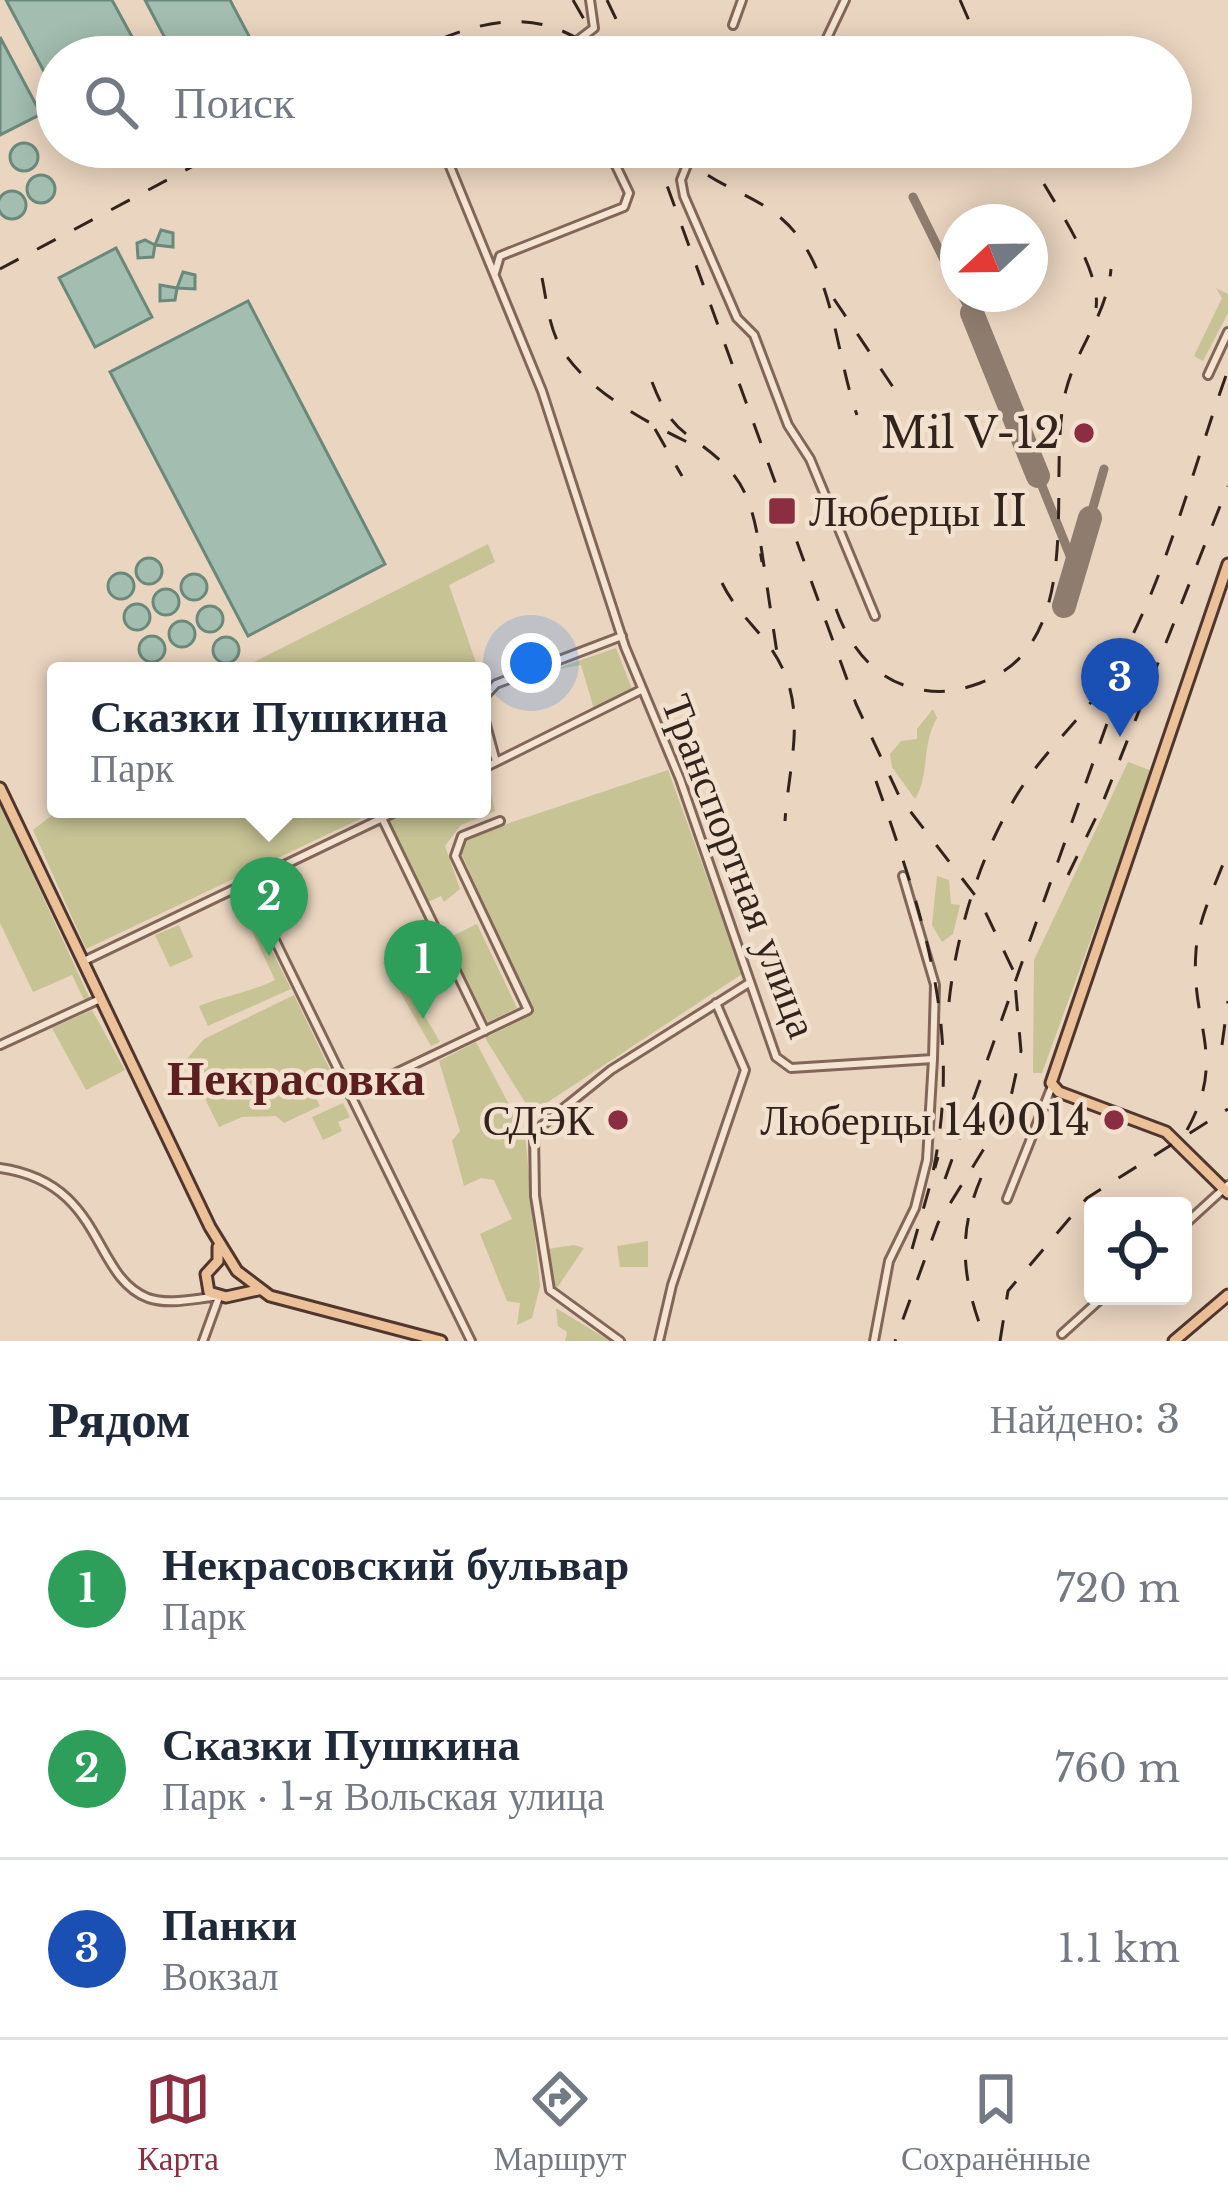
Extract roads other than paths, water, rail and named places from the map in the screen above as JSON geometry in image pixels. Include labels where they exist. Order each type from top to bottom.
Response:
[{"type":"main road","points":[[1227,1189],[1166,1132],[1052,1086],[1095,943],[1228,564]]},
{"type":"main road","points":[[0,788],[214,1236],[235,1269],[263,1292]]},
{"type":"main road","points":[[214,1236],[219,1255],[206,1284],[222,1296]]},
{"type":"main road","points":[[214,1264],[235,1269]]},
{"type":"main road","points":[[222,1296],[238,1286],[235,1269]]},
{"type":"main road","points":[[222,1296],[248,1288],[441,1341]]},
{"type":"main road","points":[[1178,1341],[1228,1298]]},
{"type":"street","points":[[584,36],[594,28],[590,0]]},
{"type":"street","points":[[733,26],[742,0]]},
{"type":"street","points":[[828,36],[845,0]]},
{"type":"street","name":"Транспортная улица","points":[[450,168],[542,392],[641,690],[680,779],[749,983],[783,1066],[933,1059]]},
{"type":"street","points":[[495,273],[500,256],[624,207],[629,193],[617,168]]},
{"type":"street","points":[[686,168],[681,180],[684,196],[737,318],[754,335],[788,425],[810,459],[874,616]]},
{"type":"street","points":[[1208,375],[1228,332]]},
{"type":"street","points":[[491,686],[622,636]]},
{"type":"street","points":[[491,764],[641,690]]},
{"type":"street","points":[[491,743],[496,762]]},
{"type":"street","points":[[82,962],[382,818],[485,1031]]},
{"type":"street","points":[[350,1095],[528,1010],[455,856],[462,836],[500,821]]},
{"type":"street","points":[[874,1341],[889,1261],[915,1208],[928,1160],[935,985],[903,876]]},
{"type":"street","points":[[247,883],[471,1341]]},
{"type":"street","points":[[620,1341],[550,1290],[536,1196],[534,1132],[611,1070],[749,983]]},
{"type":"street","points":[[0,1045],[100,999]]},
{"type":"street","points":[[659,1341],[672,1285],[745,1067],[716,1003]]},
{"type":"street","points":[[1007,1199],[1052,1086]]},
{"type":"street","points":[[0,1168],[42,1180],[65,1195],[140,1294],[165,1301],[222,1296],[203,1341]]},
{"type":"street","points":[[1192,1218],[1227,1189]]},
{"type":"street","points":[[196,1299],[206,1284]]},
{"type":"street","points":[[1061,1334],[1094,1305]]},
{"type":"railway","points":[[573,0],[594,36]]},
{"type":"railway","points":[[607,0],[624,36]]},
{"type":"railway","points":[[960,0],[976,36]]},
{"type":"railway","points":[[449,36],[505,22],[530,22],[571,36]]},
{"type":"railway","points":[[0,269],[190,168]]},
{"type":"railway","points":[[661,168],[856,704],[900,798],[981,903],[1014,972],[1021,1051],[1008,1110],[938,1223],[895,1341]]},
{"type":"railway","points":[[698,168],[769,209],[799,238],[823,285],[857,415]]},
{"type":"railway","points":[[1036,168],[1081,249],[1096,308]]},
{"type":"railway","points":[[836,609],[867,661],[903,685],[957,690],[980,683],[1015,662],[1038,632],[1051,595],[1066,390],[1104,301],[1111,269]]},
{"type":"railway","points":[[542,278],[555,334],[575,367],[626,408],[702,449]]},
{"type":"railway","points":[[834,299],[901,399]]},
{"type":"railway","points":[[949,1002],[966,915],[998,829],[1028,778],[1118,663],[1165,557],[1228,370]]},
{"type":"railway","points":[[652,382],[675,424],[725,465],[741,486],[762,562]]},
{"type":"railway","points":[[655,429],[682,476]]},
{"type":"railway","points":[[1068,875],[1101,807],[1228,486]]},
{"type":"railway","points":[[761,546],[777,653]]},
{"type":"railway","points":[[722,583],[772,650],[791,692],[794,734],[785,821]]},
{"type":"railway","points":[[945,1179],[1126,670]]},
{"type":"railway","points":[[876,781],[923,926],[941,1021],[941,1119],[933,1172]]},
{"type":"railway","points":[[1187,1130],[1205,1081],[1197,938],[1228,851]]},
{"type":"railway","points":[[1222,1045],[1228,1001]]},
{"type":"railway","points":[[1000,1341],[1008,1291],[1087,1198],[1228,1109]]},
{"type":"railway","points":[[912,1249],[938,1157]]},
{"type":"railway","points":[[981,1178],[968,1220],[966,1260],[986,1341]]},
{"type":"place","name":"Mil V-12","points":[[1084,433]]},
{"type":"place","name":"Люберцы II","points":[[782,511]]},
{"type":"place","name":"Панки","points":[[1120,737]]},
{"type":"place","name":"Сказки Пушкина","points":[[269,956]]},
{"type":"place","name":"Некрасовский бульвар","points":[[423,1019]]},
{"type":"place","name":"СДЭК","points":[[618,1120]]},
{"type":"place","name":"Люберцы 140014","points":[[1114,1120]]},
{"type":"district","name":"Некрасовка","points":[[296,1078]]}]
